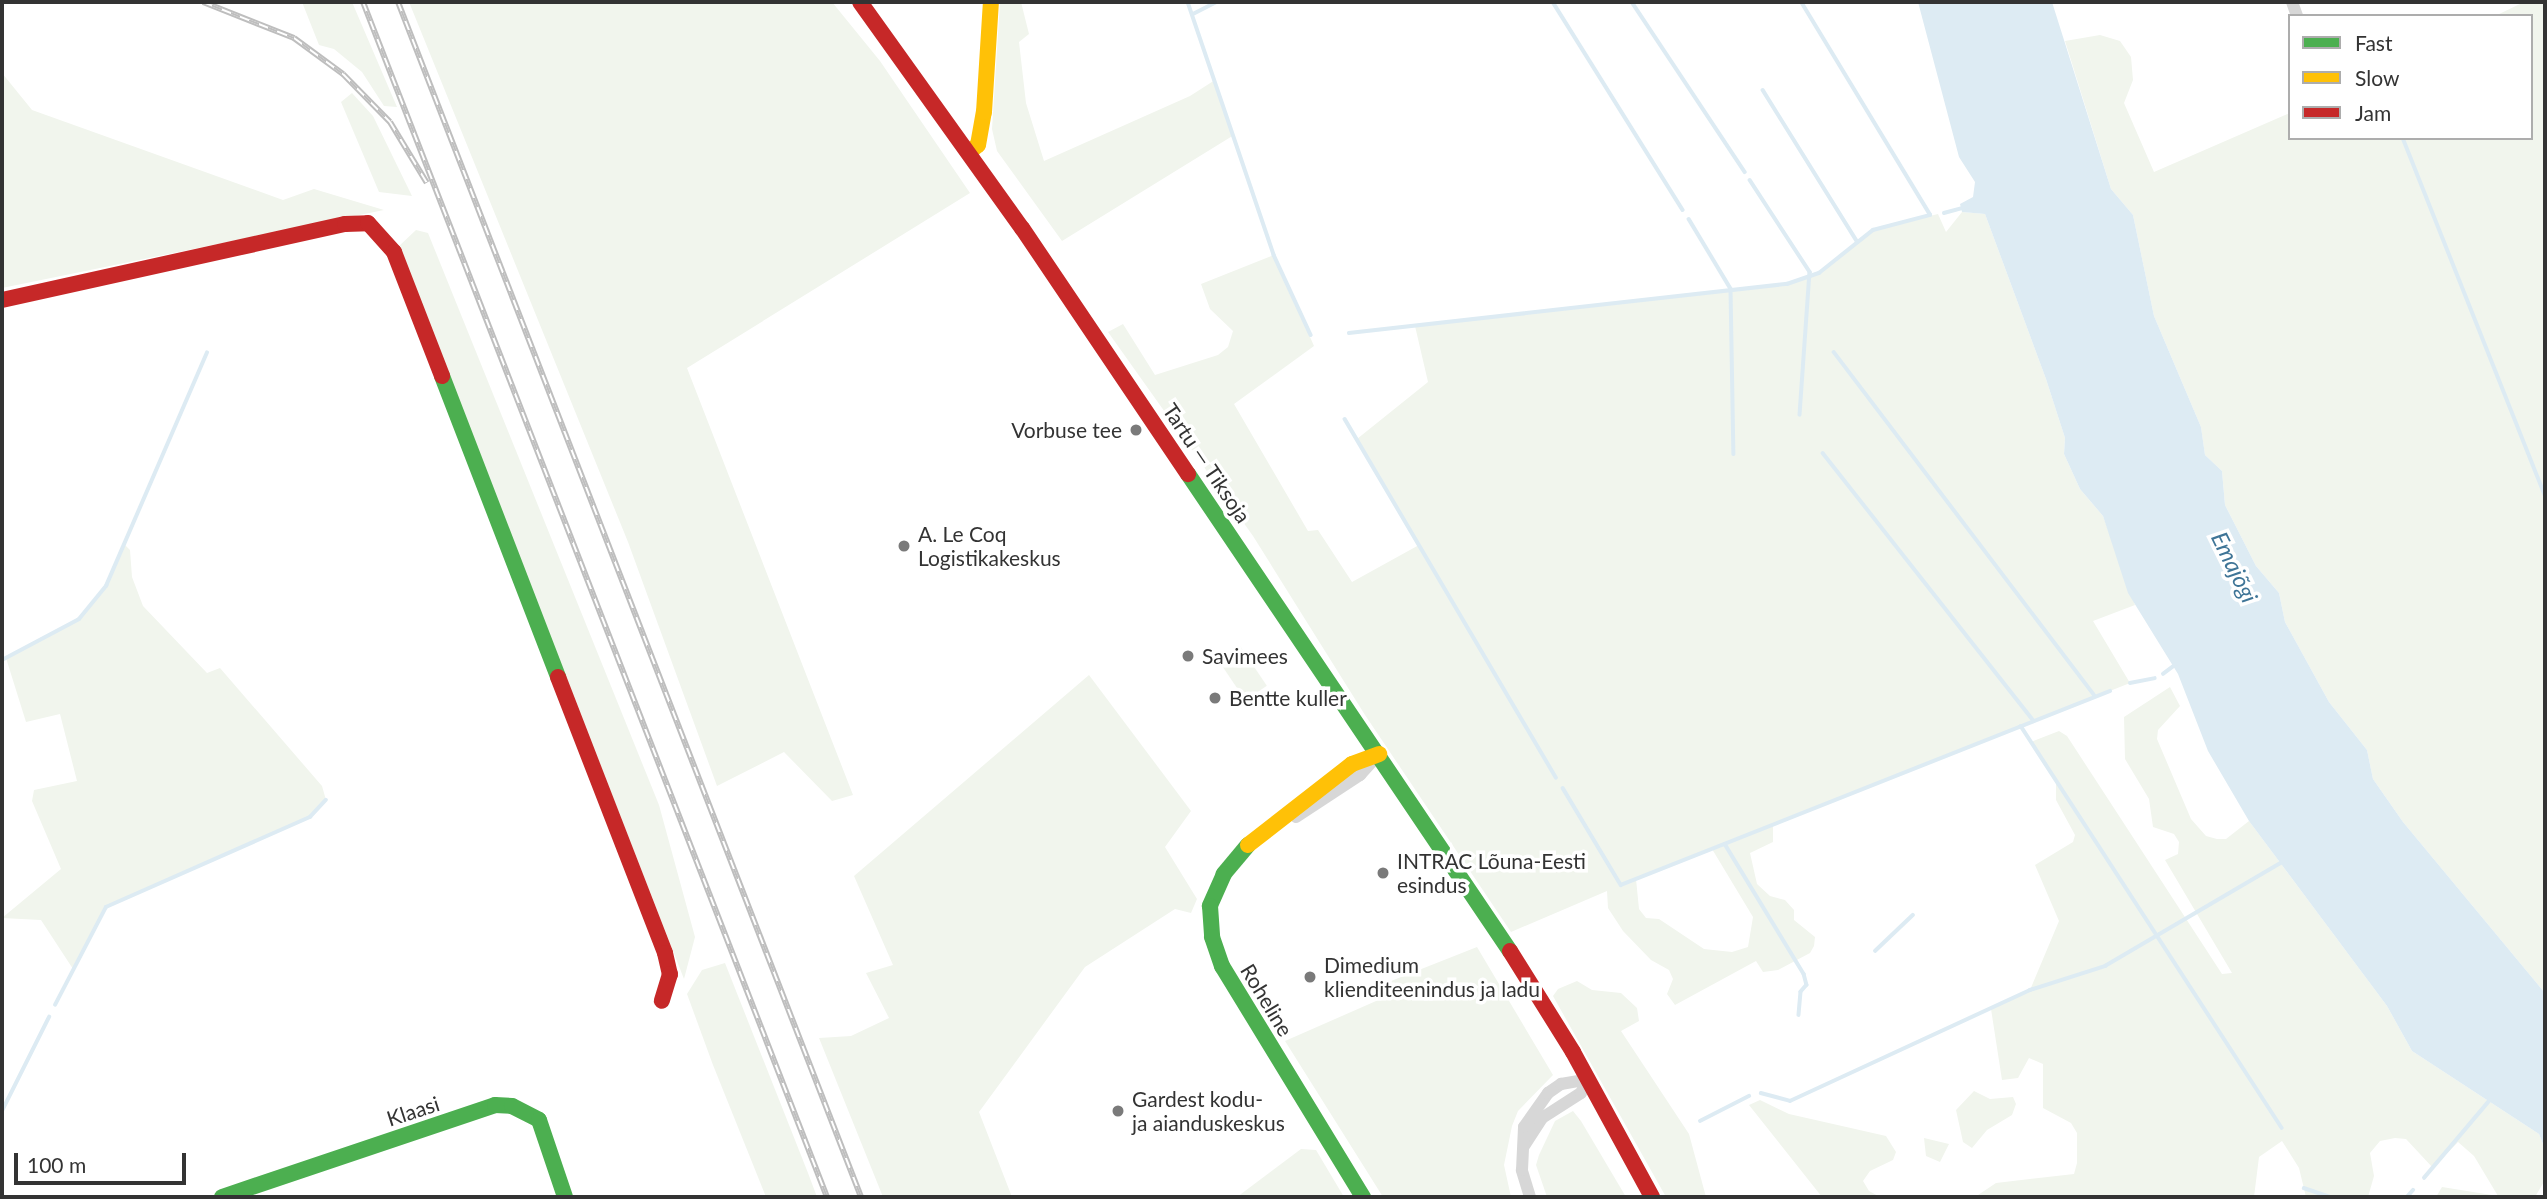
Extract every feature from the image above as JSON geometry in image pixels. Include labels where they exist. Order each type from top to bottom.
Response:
[{"type":"street","name":"Tartu — Tiksoja","points":[[860,2],[969,152],[1379,754],[1511,953],[1588,1079],[1652,1197]]},
{"type":"street","points":[[969,152],[978,145],[984,112],[991,2]]},
{"type":"street","points":[[2,300],[345,224],[368,223],[380,232],[394,252],[665,953],[670,974],[662,1001]]},
{"type":"street","name":"Roheline","points":[[1363,1197],[1222,966],[1212,937],[1210,906],[1224,874],[1240,851],[1352,764],[1379,754]]},
{"type":"street","points":[[1520,1153],[1542,1118],[1581,1093],[1588,1079]]},
{"type":"street","points":[[1530,1197],[1520,1153],[1524,1127],[1535,1107],[1561,1084],[1588,1079]]},
{"type":"street","points":[[1570,1099],[1593,1106],[1612,1122]]},
{"type":"street","name":"Klaasi","points":[[222,1197],[495,1105],[512,1107],[539,1120],[565,1197]]},
{"type":"shaded area","points":[[302,2],[352,2],[397,107],[384,106],[362,72],[334,49],[319,45]]},
{"type":"shaded area","points":[[409,2],[832,2],[880,61],[970,193],[687,368],[853,795],[832,801],[784,752],[717,786],[628,542]]},
{"type":"shaded area","points":[[1000,2],[1021,2],[1029,34],[1019,42],[1026,103],[1044,161],[1190,96],[1215,80],[1234,135],[1062,241],[997,151],[992,129]]},
{"type":"shaded area","points":[[2524,2],[2545,2],[2545,993],[2403,822],[2373,779],[2367,750],[2329,702],[2285,622],[2279,593],[2256,566],[2225,505],[2222,471],[2205,455],[2201,427],[2154,316],[2133,215],[2111,189],[2065,41],[2100,35],[2120,41],[2131,57],[2133,80],[2124,103],[2154,172],[2288,114],[2288,140],[2533,140],[2533,14],[2499,14]]},
{"type":"shaded area","points":[[2,73],[32,110],[283,200],[314,189],[384,210],[2,288]]},
{"type":"shaded area","points":[[352,93],[373,116],[412,196],[379,192],[341,102]]},
{"type":"shaded area","points":[[1962,212],[1985,214],[2046,379],[2065,438],[2064,454],[2080,489],[2103,516],[2135,605],[2093,621],[2130,683],[1773,825],[1773,842],[1750,853],[1757,884],[1770,896],[1785,900],[1794,910],[1794,920],[1815,937],[1814,946],[1810,953],[1778,970],[1763,972],[1756,961],[1675,1005],[1667,994],[1673,979],[1669,970],[1651,960],[1623,931],[1608,908],[1607,891],[1511,932],[1365,715],[1253,536],[1108,332],[1123,324],[1155,375],[1218,355],[1228,347],[1233,331],[1210,309],[1201,284],[1274,255],[1314,346],[1234,404],[1308,531],[1318,530],[1352,582],[1419,545],[1357,439],[1428,382],[1415,326],[1787,284],[1819,273],[1873,230],[1938,214],[1946,232]],"holes":[[[1712,849],[1753,917],[1748,947],[1732,952],[1704,949],[1659,919],[1646,918],[1639,909],[1636,879]]]},
{"type":"shaded area","points":[[416,230],[428,233],[659,805],[695,937],[684,979],[398,247]]},
{"type":"shaded area","points":[[124,544],[130,550],[132,577],[143,606],[207,673],[220,668],[322,786],[326,800],[310,817],[106,907],[73,969],[41,920],[2,918],[61,869],[32,801],[34,790],[77,781],[60,714],[26,722],[6,658],[79,619],[106,586]]},
{"type":"shaded area","points":[[1240,646],[1267,686],[1245,700],[1218,661]]},
{"type":"shaded area","points":[[1089,675],[1191,811],[1165,847],[1197,899],[1191,913],[1175,909],[1085,967],[979,1112],[1012,1197],[883,1197],[819,1038],[851,1036],[889,1018],[866,973],[893,965],[854,876]]},
{"type":"shaded area","points":[[2170,687],[2180,706],[2158,730],[2157,739],[2191,819],[2206,836],[2217,839],[2226,839],[2249,821],[2387,1006],[2412,1051],[2539,1134],[2545,1149],[2545,1180],[2535,1197],[2436,1197],[2442,1187],[2498,1196],[2474,1156],[2458,1142],[2433,1168],[2406,1139],[2395,1138],[2380,1141],[2370,1153],[2374,1176],[2368,1197],[2306,1197],[2299,1168],[2282,1141],[2259,1157],[2254,1197],[1944,1197],[1978,1195],[1996,1183],[2074,1174],[2077,1163],[2077,1133],[2071,1123],[2043,1108],[2043,1064],[2029,1058],[2018,1078],[2002,1080],[1991,1009],[2030,990],[2059,921],[2035,865],[2073,842],[2075,835],[2056,800],[2056,780],[2031,742],[2059,731],[2067,736],[2222,974],[2232,973],[2165,860],[2178,854],[2179,842],[2174,834],[2153,827],[2149,799],[2125,759],[2124,717]]},
{"type":"shaded area","points":[[1477,947],[1553,1075],[1518,1111],[1512,1126],[1504,1165],[1511,1197],[1383,1197],[1285,1041],[1392,994],[1386,983]]},
{"type":"shaded area","points":[[725,963],[817,1197],[766,1197],[713,1065],[687,994],[702,970]]},
{"type":"shaded area","points":[[1577,981],[1592,990],[1621,993],[1637,1008],[1639,1021],[1621,1031],[1689,1134],[1706,1197],[1666,1197],[1553,996],[1558,989]]},
{"type":"shaded area","points":[[1974,1091],[1990,1099],[2013,1097],[2016,1104],[2012,1115],[1987,1130],[1972,1148],[1963,1142],[1956,1110]]},
{"type":"shaded area","points":[[1760,1100],[1789,1114],[1886,1136],[1896,1152],[1893,1160],[1870,1171],[1863,1181],[1869,1191],[1880,1197],[1822,1197],[1749,1105]]},
{"type":"shaded area","points":[[1573,1111],[1626,1197],[1547,1197],[1536,1165],[1539,1155],[1555,1121]]},
{"type":"shaded area","points":[[1924,1138],[1949,1144],[1940,1162],[1926,1156]]},
{"type":"shaded area","points":[[1301,1149],[1316,1150],[1344,1197],[1237,1197]]},
{"type":"water","name":"Emajõgi","points":[[1918,2],[2052,2],[2111,189],[2133,215],[2154,316],[2201,427],[2205,455],[2222,471],[2225,505],[2256,566],[2279,593],[2285,622],[2329,702],[2367,750],[2373,779],[2403,822],[2545,993],[2545,1149],[2539,1134],[2412,1051],[2387,1006],[2249,821],[2208,751],[2178,674],[2128,593],[2103,516],[2080,489],[2064,454],[2065,438],[2046,379],[1985,214],[1962,212],[1960,204],[1973,197],[1975,182],[1959,157]]},
{"type":"waterway","points":[[1188,2],[1274,255],[1311,335]]},
{"type":"waterway","points":[[1193,14],[1217,2]]},
{"type":"waterway","points":[[1553,2],[1683,210]]},
{"type":"waterway","points":[[1632,2],[1745,172]]},
{"type":"waterway","points":[[1349,333],[1787,284],[1819,273],[1873,230],[1930,215],[1801,2]]},
{"type":"waterway","points":[[1763,90],[1857,241]]},
{"type":"waterway","points":[[2404,140],[2545,495]]},
{"type":"waterway","points":[[1750,180],[1810,272],[1800,415]]},
{"type":"waterway","points":[[1944,213],[1966,207]]},
{"type":"waterway","points":[[1689,219],[1731,289],[1734,454]]},
{"type":"waterway","points":[[1834,352],[2095,696]]},
{"type":"waterway","points":[[2,660],[79,619],[106,586],[207,353]]},
{"type":"waterway","points":[[1345,419],[1556,777]]},
{"type":"waterway","points":[[1823,453],[2034,721]]},
{"type":"waterway","points":[[2163,674],[2175,665]]},
{"type":"waterway","points":[[2130,683],[2155,678]]},
{"type":"waterway","points":[[1563,788],[1621,885],[2110,691]]},
{"type":"waterway","points":[[2021,726],[2282,1128]]},
{"type":"waterway","points":[[55,1005],[106,907],[310,817],[326,800]]},
{"type":"waterway","points":[[1725,844],[1804,974],[1807,985],[1801,992],[1799,1015]]},
{"type":"waterway","points":[[1761,1093],[1790,1101],[2030,990],[2105,966],[2282,862]]},
{"type":"waterway","points":[[1875,951],[1913,915]]},
{"type":"waterway","points":[[2,1111],[49,1017]]},
{"type":"waterway","points":[[1700,1121],[1749,1096]]},
{"type":"waterway","points":[[2424,1178],[2490,1100]]},
{"type":"waterway","points":[[2304,1188],[2330,1197]]},
{"type":"waterway","points":[[2407,1197],[2413,1190]]},
{"type":"railway","points":[[203,2],[294,38],[343,74],[390,122],[427,183]]},
{"type":"railway","points":[[363,2],[827,1197]]},
{"type":"railway","points":[[398,2],[861,1197]]},
{"type":"traffic: fast","points":[[442,376],[558,677]]},
{"type":"traffic: fast","points":[[1188,474],[1510,951]]},
{"type":"traffic: fast","points":[[1248,845],[1224,874],[1210,906],[1212,937],[1222,966],[1363,1197]]},
{"type":"traffic: fast","points":[[222,1197],[495,1105],[512,1106],[539,1120],[565,1197]]},
{"type":"traffic: slow","points":[[969,152],[978,145],[984,112],[991,2]]},
{"type":"traffic: slow","points":[[1248,845],[1352,764],[1379,754]]},
{"type":"traffic: jam","points":[[860,2],[1022,228],[1188,474]]},
{"type":"traffic: jam","points":[[2,300],[345,224],[368,223],[394,252],[442,376]]},
{"type":"traffic: jam","points":[[558,677],[665,953],[670,974],[662,1001]]},
{"type":"traffic: jam","points":[[1510,951],[1573,1052],[1652,1197]]},
{"type":"place","name":"Vorbuse tee","points":[[1136,430]]},
{"type":"place","name":"A. Le Coq Logistikakeskus","points":[[904,546]]},
{"type":"place","name":"Savimees","points":[[1188,656]]},
{"type":"place","name":"Bentte kuller","points":[[1215,698]]},
{"type":"place","name":"INTRAC Lõuna-Eesti esindus","points":[[1383,873]]},
{"type":"place","name":"Dimedium klienditeenindus ja ladu","points":[[1310,977]]},
{"type":"place","name":"Gardest kodu- ja aianduskeskus","points":[[1118,1111]]}]
